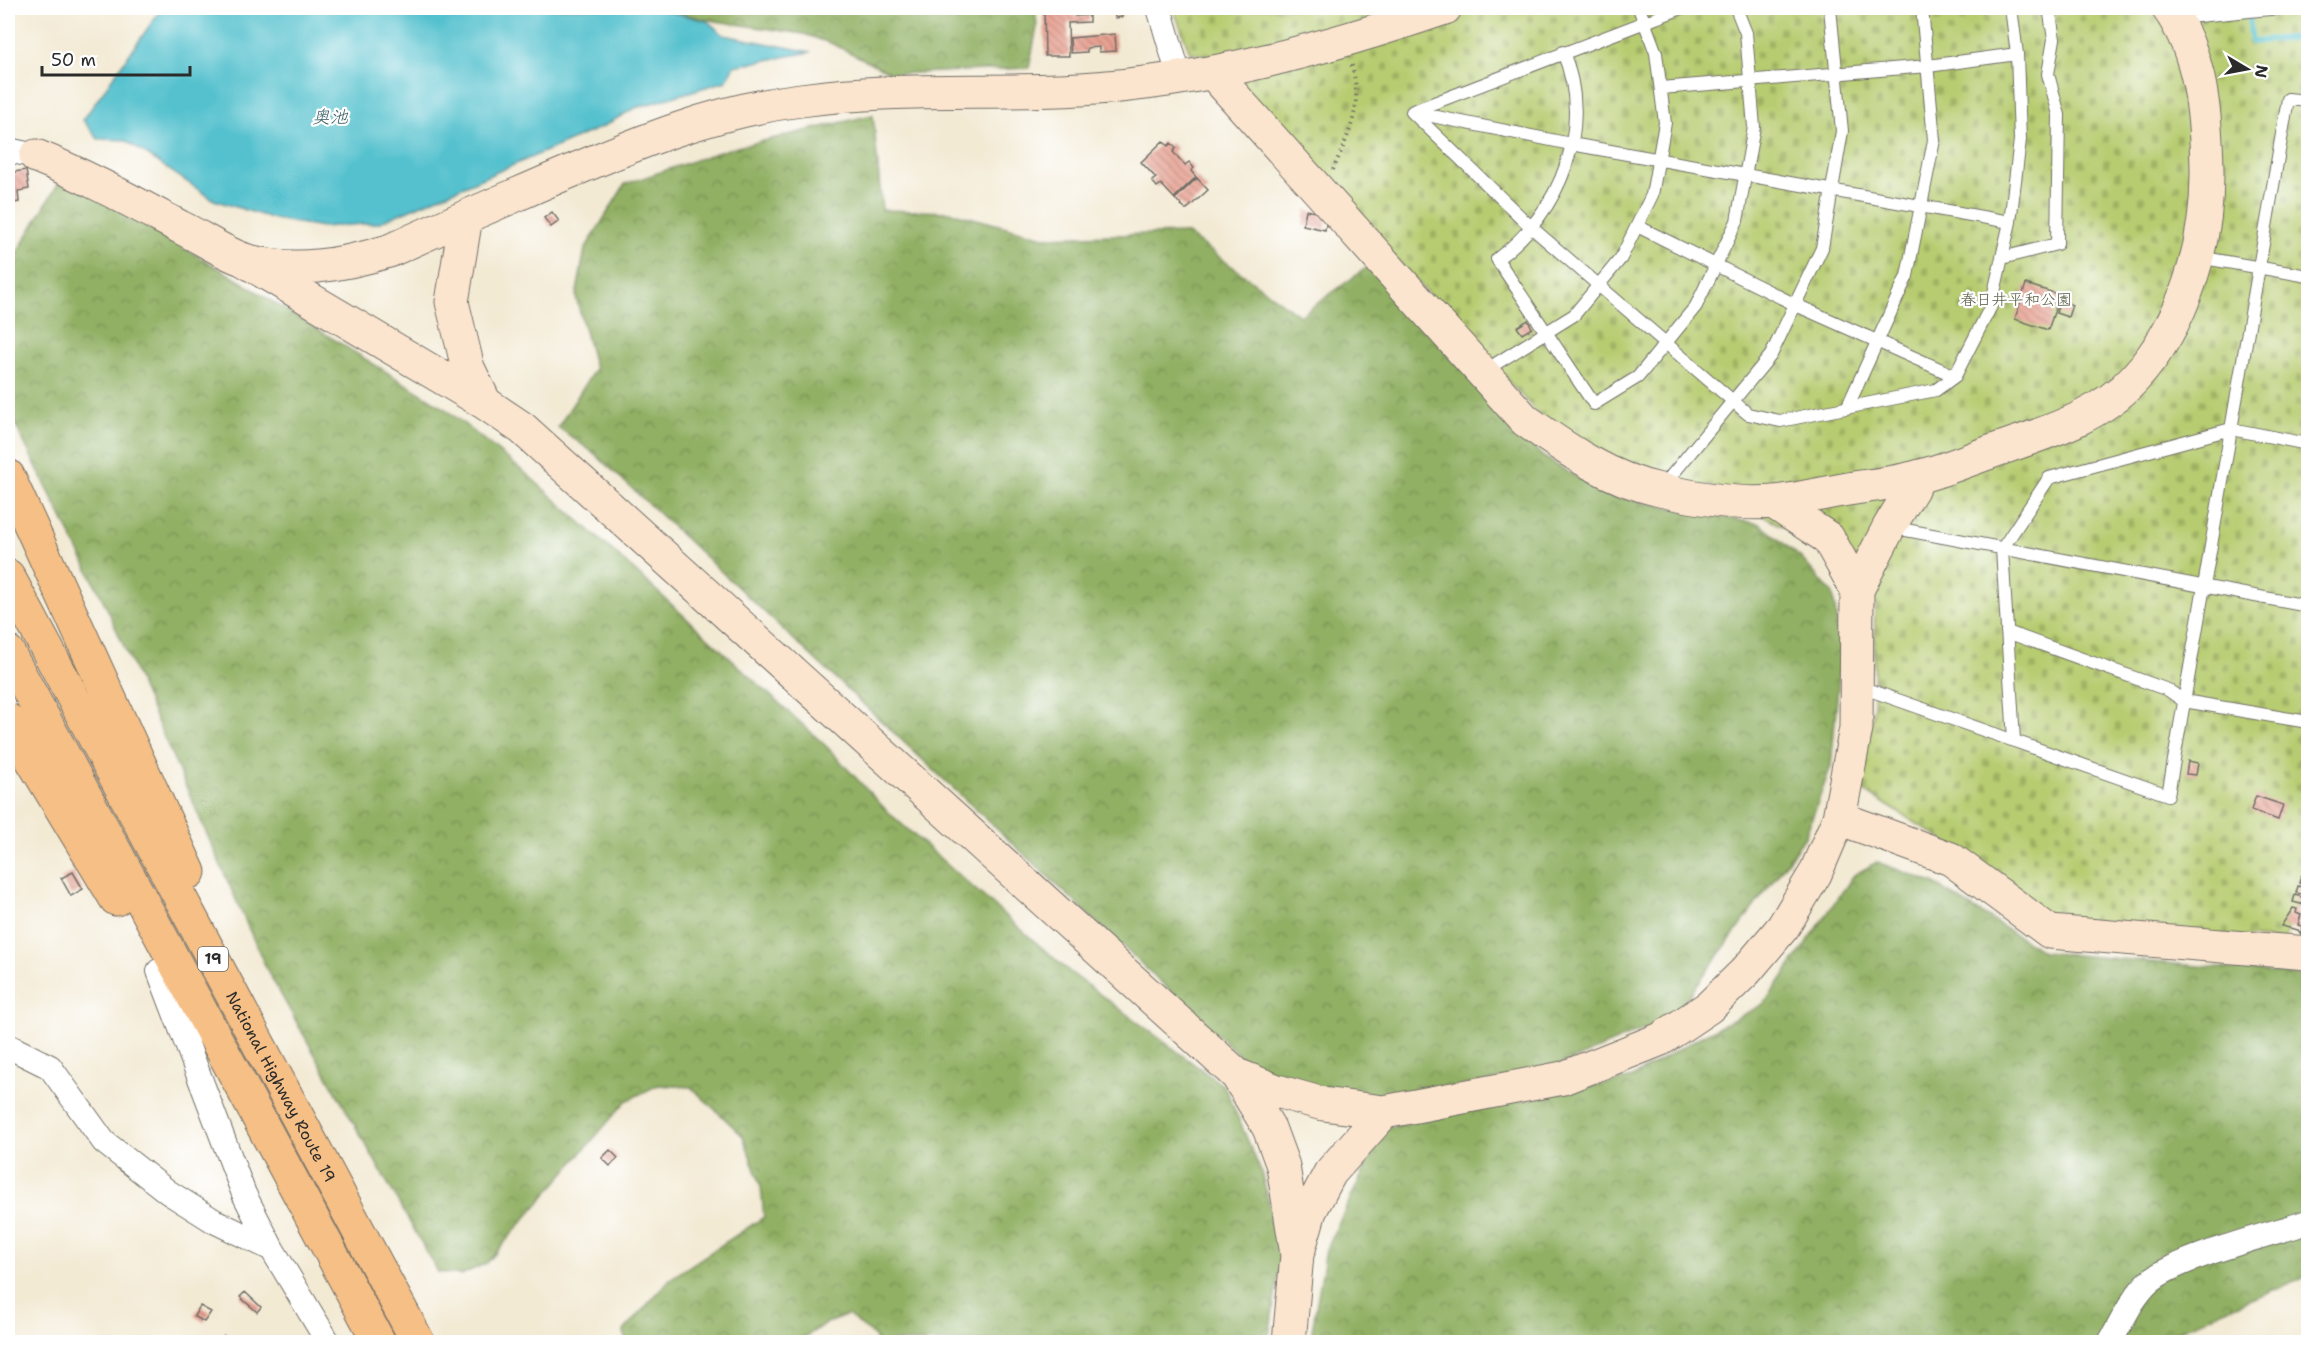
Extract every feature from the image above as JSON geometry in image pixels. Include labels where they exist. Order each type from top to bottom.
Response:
[{"type":"highway","points":[[8,476],[224,948],[225,980]]},
{"type":"highway","name":"National Highway Route 19","points":[[8,576],[418,1342]]},
{"type":"highway","name":"19","points":[[8,652],[194,1002],[379,1342]]},
{"type":"highway","points":[[8,720],[159,971],[194,1002]]},
{"type":"street","points":[[1159,8],[1180,78]]},
{"type":"street","points":[[244,260],[286,267],[319,267],[347,263],[389,251],[656,135],[727,114],[801,100],[884,94],[1084,89],[1180,78],[1363,36],[1444,8]]},
{"type":"street","points":[[1212,72],[1525,420],[1566,449],[1602,470],[1659,490],[1710,499],[1773,502],[1920,476],[2070,424],[2100,407],[2133,381],[2157,352],[2180,307],[2197,256],[2205,216],[2206,138],[2194,63],[2172,13]]},
{"type":"street","points":[[22,153],[68,169],[244,260],[522,428],[1237,1075],[1269,1128],[1283,1166],[1297,1255]]},
{"type":"street","points":[[466,217],[452,302],[468,368],[485,404]]},
{"type":"street","points":[[1237,1075],[1277,1091],[1323,1104],[1384,1113],[1563,1078],[1661,1039],[1709,1006],[1746,971],[1783,927],[1815,874],[1839,818],[1856,728],[1857,590],[1888,527],[1920,476]]},
{"type":"street","points":[[1773,502],[1828,538],[1857,590]]},
{"type":"street","points":[[1839,818],[1951,859],[2050,932],[2308,953]]},
{"type":"street","points":[[159,971],[244,1194],[322,1339]]},
{"type":"street","points":[[8,1046],[50,1067],[104,1142],[168,1192],[214,1221],[272,1249]]},
{"type":"street","points":[[1289,1342],[1297,1255],[1310,1211],[1330,1173],[1384,1113]]},
{"type":"street","points":[[2110,1342],[2137,1297],[2151,1280],[2182,1264],[2308,1222]]},
{"type":"lane","points":[[1497,363],[1574,315],[1621,258],[1652,195],[1665,123],[1656,53],[1639,8]]},
{"type":"lane","points":[[1412,112],[1644,20],[1682,8]]},
{"type":"lane","points":[[1563,52],[1571,71],[1575,121],[1565,170],[1546,210],[1515,246],[1497,259],[1593,404],[1638,377],[1696,306],[1718,265],[1737,221],[1754,127],[1748,80],[1746,33],[1736,8]]},
{"type":"lane","points":[[1659,490],[1771,355],[1822,248],[1834,189],[1842,132],[1830,8]]},
{"type":"lane","points":[[1847,408],[1907,276],[1934,140],[1922,8]]},
{"type":"lane","points":[[1412,112],[1596,286],[1748,414],[1780,421],[1936,390],[1955,376],[1991,306],[2010,222],[2020,140],[2017,54],[2011,8]]},
{"type":"lane","points":[[2002,258],[2057,244],[2059,115],[2048,74],[2054,39],[2049,8]]},
{"type":"lane","points":[[2172,13],[2280,8]]},
{"type":"lane","points":[[1661,88],[1928,66],[2017,54]]},
{"type":"lane","points":[[1857,686],[2168,795],[2289,99],[2308,101]]},
{"type":"lane","points":[[1412,112],[1571,144],[2010,222]]},
{"type":"lane","points":[[1637,226],[1796,305],[1955,376]]},
{"type":"lane","points":[[2197,256],[2308,276]]},
{"type":"lane","points":[[2014,740],[2002,549],[2049,478],[2231,429],[2308,444]]},
{"type":"lane","points":[[1888,527],[2308,606]]},
{"type":"lane","points":[[2007,632],[2169,690],[2184,701],[2308,722]]},
{"type":"green space","points":[[663,8],[1035,8],[1037,27],[1029,68],[893,74],[833,44],[804,34],[702,19]]},
{"type":"green space","name":"春日井平和公園","points":[[1173,8],[2308,8],[2308,879],[2284,940],[2054,922],[1955,847],[1861,789],[1874,707],[1875,582],[1718,488],[1653,478],[1604,458],[1542,418],[1213,58],[1190,52]]},
{"type":"green space","points":[[873,115],[882,210],[950,212],[1044,237],[1186,233],[1300,316],[1369,266],[1542,456],[1605,495],[1760,524],[1801,558],[1833,594],[1841,652],[1831,766],[1805,837],[1674,1016],[1552,1069],[1377,1102],[1310,1089],[1251,1066],[595,454],[558,427],[595,369],[576,297],[585,249],[625,184],[725,150]]},
{"type":"green space","points":[[62,177],[230,275],[443,407],[529,476],[635,571],[827,747],[886,810],[1070,972],[1225,1087],[1261,1172],[1282,1253],[1268,1342],[876,1342],[875,1337],[848,1315],[827,1323],[796,1342],[626,1342],[624,1331],[670,1279],[764,1217],[761,1187],[743,1136],[691,1087],[658,1085],[626,1101],[487,1263],[461,1275],[438,1272],[267,970],[106,606],[8,410],[8,268]]},
{"type":"green space","points":[[1877,862],[1933,883],[2043,952],[2308,976],[2308,1276],[2221,1311],[2155,1342],[1310,1342],[1326,1250],[1384,1128],[1629,1079],[1698,1038],[1764,1004],[1854,875]]},
{"type":"water","name":"奥池","points":[[162,8],[654,8],[707,21],[724,35],[811,52],[734,66],[726,81],[635,108],[602,127],[378,223],[322,227],[274,219],[214,200],[125,140],[98,139],[83,120]]},
{"type":"building","points":[[1044,8],[1085,8],[1085,12],[1075,12],[1075,16],[1089,15],[1089,22],[1068,23],[1069,56],[1045,56]]},
{"type":"building","points":[[1114,8],[1121,8],[1122,17],[1115,18]]},
{"type":"building","points":[[1115,34],[1116,51],[1099,52],[1099,47],[1087,48],[1087,52],[1071,53],[1070,38]]},
{"type":"building","points":[[1163,141],[1168,146],[1171,143],[1176,148],[1173,152],[1185,165],[1189,162],[1194,168],[1191,171],[1196,177],[1174,198],[1161,184],[1157,187],[1152,181],[1156,178],[1141,162]]},
{"type":"building","points":[[26,170],[29,189],[18,191],[19,202],[13,203],[14,208],[8,208],[8,173]]},
{"type":"building","points":[[1197,178],[1208,190],[1186,210],[1175,199]]},
{"type":"building","points":[[1306,210],[1328,215],[1325,230],[1303,225]]},
{"type":"building","points":[[552,212],[559,221],[551,227],[544,218]]},
{"type":"building","points":[[2026,284],[2060,295],[2048,330],[2015,319]]},
{"type":"building","points":[[2060,300],[2072,305],[2068,317],[2056,313]]},
{"type":"building","points":[[1528,320],[1532,328],[1522,334],[1517,327]]},
{"type":"building","points":[[2188,761],[2198,763],[2196,775],[2186,774]]},
{"type":"building","points":[[2256,796],[2283,805],[2278,820],[2251,810]]},
{"type":"building","points":[[73,872],[83,889],[71,896],[61,878]]},
{"type":"building","points":[[2301,876],[2308,878],[2308,886],[2299,883]]},
{"type":"building","points":[[2298,886],[2308,888],[2308,895],[2296,893]]},
{"type":"building","points":[[2295,895],[2308,899],[2308,906],[2293,902]]},
{"type":"building","points":[[2293,908],[2297,909],[2296,913],[2301,915],[2298,925],[2302,926],[2301,934],[2298,930],[2281,926]]},
{"type":"building","points":[[610,1150],[618,1158],[610,1166],[602,1158]]},
{"type":"building","points":[[245,1292],[261,1307],[257,1312],[240,1297]]},
{"type":"building","points":[[200,1306],[211,1312],[204,1322],[194,1316]]},
{"type":"building","points":[[224,1336],[239,1342],[221,1342]]},
{"type":"waterway","points":[[2248,9],[2252,42],[2308,36]]}]
